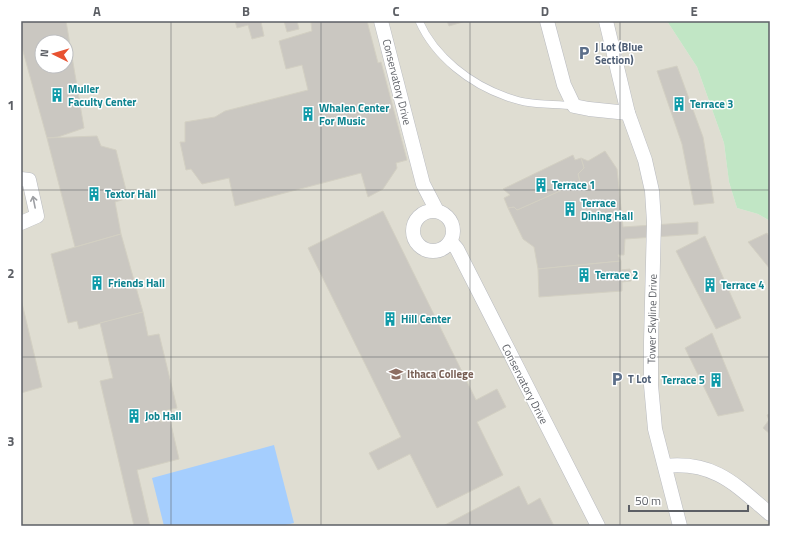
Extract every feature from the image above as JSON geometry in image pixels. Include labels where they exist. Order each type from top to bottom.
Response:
[{"type":"street","name":"Conservatory Drive","points":[[381,21],[423,184],[437,211]]},
{"type":"street","points":[[547,21],[564,85],[574,106],[628,113]]},
{"type":"street","name":"Tower Skyline Drive","points":[[606,21],[628,113],[645,160],[652,191],[654,222],[651,385],[655,429],[680,526]]},
{"type":"street","points":[[21,179],[30,180],[37,216],[21,223]]},
{"type":"street","points":[[429,211],[437,211],[444,214],[450,219],[454,227],[454,235],[451,242],[445,248],[438,251],[422,249],[413,236],[413,228],[416,220],[422,214],[429,211]]},
{"type":"street","name":"Conservatory Drive","points":[[451,242],[457,249],[598,526]]},
{"type":"street","points":[[665,466],[693,466],[712,471],[728,479],[770,514]]},
{"type":"lane","points":[[419,21],[424,33],[443,56],[468,78],[498,93],[523,102],[574,106]]},
{"type":"shaded area","name":"Ithaca College","points":[[21,21],[667,21],[697,67],[724,143],[729,182],[737,208],[758,214],[770,221],[770,526],[21,526]]},
{"type":"green space","points":[[667,21],[770,21],[770,221],[758,214],[737,208],[729,182],[724,143],[697,67]]},
{"type":"water","points":[[274,445],[294,523],[281,526],[164,526],[152,478]]},
{"type":"building","name":"Muller Faculty Center","points":[[21,21],[66,21],[68,34],[34,34],[34,74],[74,74],[74,69],[84,128],[58,137],[47,138],[21,44]]},
{"type":"building","points":[[235,21],[267,21],[261,22],[264,36],[252,39],[248,25],[237,28]]},
{"type":"building","points":[[284,21],[297,21],[299,29],[287,32]]},
{"type":"building","name":"Whalen Center For Music","points":[[318,21],[367,21],[378,63],[381,62],[407,160],[396,163],[397,168],[383,189],[368,197],[361,173],[235,206],[229,178],[202,184],[191,169],[186,170],[180,142],[185,142],[185,122],[215,117],[225,111],[308,90],[302,65],[286,69],[279,41],[312,31],[311,23]]},
{"type":"building","points":[[447,21],[466,21],[449,26]]},
{"type":"building","name":"Terrace 3","points":[[677,66],[703,137],[714,203],[694,205],[682,144],[657,71]]},
{"type":"building","name":"Textor Hall","points":[[97,136],[101,146],[116,150],[128,198],[115,202],[121,234],[75,247],[47,138]]},
{"type":"building","name":"Terrace Dining Hall","points":[[605,151],[617,169],[623,227],[698,222],[698,234],[625,239],[624,255],[618,255],[621,261],[538,269],[534,247],[523,239],[508,208],[514,207],[517,210],[580,182],[578,174],[584,168],[581,158],[588,161]]},
{"type":"building","name":"Terrace 1","points":[[573,155],[575,160],[581,158],[584,168],[578,174],[580,182],[517,210],[514,207],[508,208],[504,198],[510,195],[503,189]]},
{"type":"building","name":"Hill Center","points":[[383,211],[476,400],[497,389],[506,407],[477,422],[503,475],[437,508],[410,454],[378,470],[369,453],[401,437],[308,248]]},
{"type":"building","points":[[767,233],[770,238],[770,269],[748,242]]},
{"type":"building","name":"Friends Hall","points":[[121,234],[143,312],[79,329],[77,321],[68,323],[51,254]]},
{"type":"building","name":"Terrace 4","points":[[705,236],[741,318],[716,329],[676,251]]},
{"type":"building","name":"Terrace 2","points":[[621,261],[621,270],[630,269],[631,281],[622,282],[622,291],[539,297],[538,269]]},
{"type":"building","points":[[21,299],[42,387],[21,393]]},
{"type":"building","name":"Job Hall","points":[[143,312],[148,336],[159,334],[177,408],[158,412],[161,422],[170,420],[179,459],[137,470],[150,526],[134,526],[100,381],[113,378],[100,323]]},
{"type":"building","name":"Terrace 5","points":[[712,333],[744,411],[718,416],[685,348]]},
{"type":"building","points":[[770,414],[770,434],[763,428],[769,420],[767,415]]},
{"type":"building","points":[[519,486],[528,505],[540,498],[554,526],[443,526]]},
{"type":"place","name":"J Lot (Blue Section)","points":[[584,53]]},
{"type":"place","name":"Muller Faculty Center","points":[[57,95]]},
{"type":"place","name":"Terrace 3","points":[[679,104]]},
{"type":"place","name":"Whalen Center For Music","points":[[308,114]]},
{"type":"place","name":"Terrace 1","points":[[541,185]]},
{"type":"place","name":"Textor Hall","points":[[94,194]]},
{"type":"place","name":"Terrace Dining Hall","points":[[570,209]]},
{"type":"place","name":"Terrace 2","points":[[584,275]]},
{"type":"place","name":"Friends Hall","points":[[97,283]]},
{"type":"place","name":"Terrace 4","points":[[710,285]]},
{"type":"place","name":"Hill Center","points":[[390,319]]},
{"type":"place","name":"Ithaca College","points":[[396,374]]},
{"type":"place","name":"T Lot","points":[[617,379]]},
{"type":"place","name":"Terrace 5","points":[[716,380]]},
{"type":"place","name":"Job Hall","points":[[134,416]]}]
